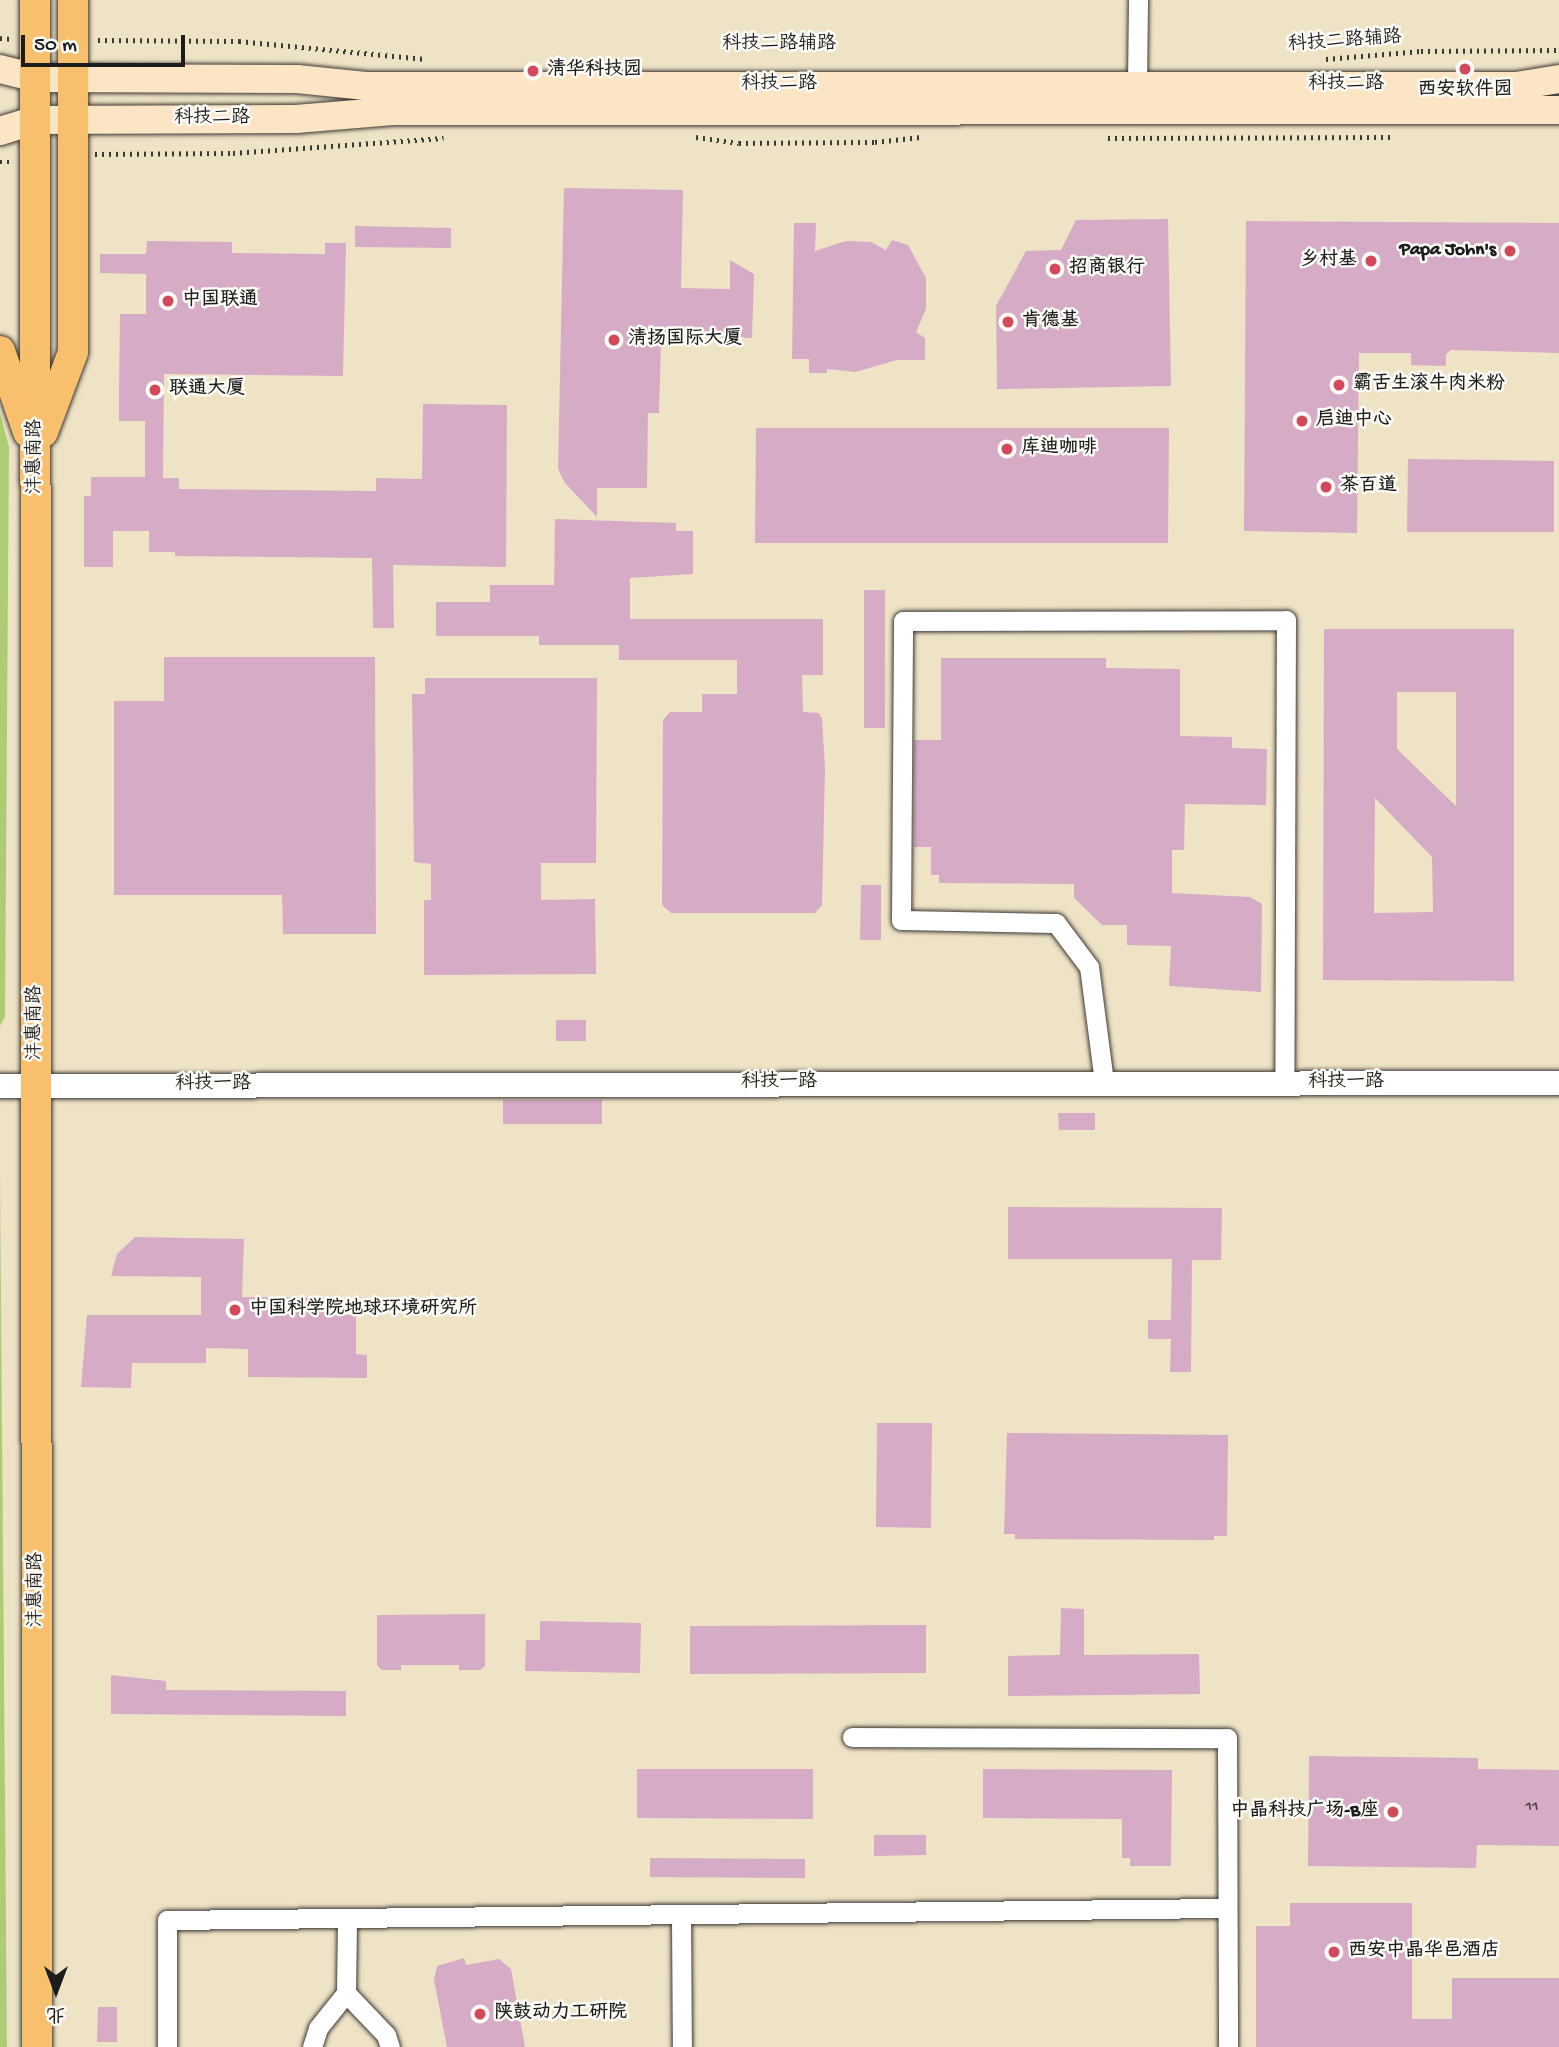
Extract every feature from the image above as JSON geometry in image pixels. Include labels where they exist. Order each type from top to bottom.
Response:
[{"type":"main road","name":"沣惠南路","points":[[35,0],[37,2047]]},
{"type":"main road","points":[[36,452],[73,352],[73,0]]},
{"type":"main road","name":"科技二路","points":[[0,69],[35,78],[298,79],[366,86],[1516,86],[1559,79]]},
{"type":"main road","name":"科技二路","points":[[0,131],[35,120],[296,119],[393,111],[1559,110]]},
{"type":"main road","points":[[0,351],[36,452]]},
{"type":"street","points":[[1137,84],[1138,0]]},
{"type":"street","points":[[1104,1082],[1089,967],[1056,922],[901,920],[903,621],[1286,620],[1284,1082]]},
{"type":"street","name":"科技一路","points":[[0,1086],[1559,1083]]},
{"type":"street","points":[[852,1737],[1227,1738],[1228,2047]]},
{"type":"street","points":[[167,2047],[167,1920],[681,1917],[1227,1908]]},
{"type":"street","points":[[681,1917],[682,2047]]},
{"type":"street","points":[[312,2047],[318,2028],[346,1993],[347,1919]]},
{"type":"street","points":[[346,1993],[386,2035],[390,2047]]},
{"type":"path","points":[[0,38],[35,39]]},
{"type":"path","points":[[73,40],[239,41],[438,59]]},
{"type":"path","name":"科技二路辅路","points":[[1321,60],[1421,51],[1559,50]]},
{"type":"path","points":[[693,137],[739,143],[874,142],[936,136]]},
{"type":"path","points":[[1097,137],[1395,137]]},
{"type":"path","points":[[73,154],[233,153],[449,138]]},
{"type":"green space","points":[[0,413],[9,447],[5,1017],[0,1026]]},
{"type":"green space","points":[[0,1173],[7,2047],[0,2047]]},
{"type":"building","name":"清扬国际大厦","points":[[564,188],[683,190],[681,288],[730,289],[730,260],[754,274],[752,338],[668,336],[668,342],[661,342],[659,413],[648,413],[647,488],[597,488],[597,517],[565,483],[558,469]]},
{"type":"building","points":[[1168,219],[1171,386],[997,389],[996,306],[1026,251],[1061,250],[1076,220]]},
{"type":"building","name":"启迪中心","points":[[1246,221],[1559,223],[1559,353],[1451,350],[1446,354],[1446,366],[1411,365],[1411,353],[1359,353],[1357,533],[1244,531]]},
{"type":"building","points":[[794,223],[816,223],[815,251],[846,241],[871,242],[886,250],[892,240],[908,245],[926,278],[926,309],[916,332],[925,338],[925,360],[897,360],[855,372],[827,369],[827,373],[809,373],[809,359],[792,359]]},
{"type":"building","points":[[355,226],[451,228],[451,248],[355,247]]},
{"type":"building","name":"联通大厦","points":[[147,241],[232,242],[232,253],[325,254],[325,243],[346,243],[343,376],[164,374],[163,478],[179,478],[179,489],[376,491],[376,478],[422,479],[423,404],[507,405],[506,567],[393,565],[394,628],[373,628],[372,558],[175,556],[175,552],[149,552],[149,531],[113,531],[113,567],[84,567],[84,496],[91,496],[91,477],[145,477],[145,421],[119,421],[119,393],[120,314],[146,314],[146,274],[100,273],[100,254],[146,254]]},
{"type":"building","points":[[756,428],[1169,428],[1168,543],[755,543]]},
{"type":"building","points":[[1408,459],[1554,461],[1554,532],[1407,532]]},
{"type":"building","points":[[555,519],[676,523],[676,531],[693,531],[693,574],[630,578],[630,619],[823,619],[823,675],[802,675],[803,712],[819,713],[822,719],[825,768],[822,905],[815,913],[671,913],[662,905],[663,720],[670,712],[702,712],[702,694],[737,694],[737,660],[619,660],[619,645],[539,645],[539,636],[436,636],[436,602],[490,602],[490,585],[554,585]]},
{"type":"building","points":[[864,590],[885,590],[885,728],[864,728]]},
{"type":"building","points":[[1324,629],[1514,629],[1514,981],[1323,980]],"holes":[[[1397,692],[1456,692],[1456,806],[1397,749]],[[1375,798],[1432,857],[1433,912],[1374,913]]]},
{"type":"building","points":[[164,657],[375,657],[376,934],[283,934],[282,895],[114,895],[114,701],[164,701]]},
{"type":"building","points":[[941,658],[1106,658],[1106,668],[1180,669],[1180,736],[1232,737],[1232,748],[1267,749],[1266,805],[1185,804],[1184,850],[1172,850],[1172,893],[1250,897],[1262,904],[1261,992],[1169,986],[1171,946],[1127,945],[1127,925],[1102,925],[1074,898],[1074,884],[939,883],[939,875],[931,875],[931,847],[914,847],[914,740],[941,740]]},
{"type":"building","points":[[425,678],[597,678],[596,863],[541,863],[541,900],[595,899],[596,974],[424,975],[424,900],[431,900],[431,864],[414,862],[412,694],[425,694]]},
{"type":"building","points":[[861,885],[881,885],[881,940],[860,940]]},
{"type":"building","points":[[556,1020],[586,1020],[586,1041],[556,1041]]},
{"type":"building","points":[[503,1100],[602,1100],[602,1124],[503,1124]]},
{"type":"building","points":[[1058,1113],[1095,1113],[1095,1130],[1059,1130]]},
{"type":"building","points":[[1008,1207],[1222,1208],[1221,1260],[1192,1260],[1191,1372],[1170,1372],[1171,1339],[1148,1339],[1148,1320],[1171,1320],[1172,1259],[1008,1259]]},
{"type":"building","points":[[135,1237],[244,1239],[242,1297],[347,1298],[346,1315],[356,1315],[356,1354],[367,1355],[367,1378],[248,1377],[248,1349],[206,1348],[206,1363],[132,1363],[131,1388],[81,1387],[87,1315],[201,1315],[201,1277],[111,1276],[117,1254]]},
{"type":"building","points":[[877,1423],[932,1423],[931,1528],[876,1527]]},
{"type":"building","points":[[1007,1433],[1228,1435],[1227,1536],[1214,1536],[1214,1540],[1015,1539],[1015,1534],[1004,1534]]},
{"type":"building","points":[[1061,1608],[1084,1609],[1084,1655],[1199,1654],[1200,1694],[1008,1696],[1008,1656],[1060,1655]]},
{"type":"building","points":[[485,1614],[485,1666],[480,1670],[459,1670],[459,1665],[401,1665],[401,1670],[382,1670],[377,1665],[377,1615]]},
{"type":"building","points":[[540,1621],[641,1623],[640,1673],[525,1671],[526,1640],[540,1640]]},
{"type":"building","points":[[926,1625],[926,1673],[690,1674],[690,1626]]},
{"type":"building","points":[[111,1675],[166,1681],[166,1690],[346,1691],[346,1716],[111,1714]]},
{"type":"building","name":"中晶科技广场-B座","points":[[1309,1756],[1478,1758],[1478,1769],[1559,1770],[1559,1846],[1477,1845],[1476,1868],[1308,1866]]},
{"type":"building","points":[[637,1769],[813,1769],[813,1819],[637,1818]]},
{"type":"building","points":[[983,1769],[1172,1770],[1171,1866],[1130,1866],[1130,1858],[1122,1858],[1122,1819],[983,1818]]},
{"type":"building","points":[[874,1835],[926,1835],[926,1855],[874,1856]]},
{"type":"building","points":[[650,1858],[805,1859],[805,1878],[650,1877]]},
{"type":"building","name":"西安中晶华邑酒店","points":[[1290,1903],[1412,1903],[1412,2019],[1452,2019],[1452,1978],[1559,1978],[1559,2047],[1256,2047],[1256,1926],[1290,1926]]},
{"type":"building","name":"陕鼓动力工研院","points":[[464,1958],[466,1965],[499,1959],[511,1969],[525,2047],[447,2047],[434,1980],[437,1966]]},
{"type":"building","points":[[98,2007],[117,2007],[117,2042],[97,2042]]},
{"type":"place","name":"西安软件园","points":[[1465,69]]},
{"type":"place","name":"清华科技园","points":[[533,71]]},
{"type":"place","name":"Papa John's","points":[[1510,251]]},
{"type":"place","name":"乡村基","points":[[1371,261]]},
{"type":"place","name":"招商银行","points":[[1055,269]]},
{"type":"place","name":"中国联通","points":[[168,301]]},
{"type":"place","name":"肯德基","points":[[1008,322]]},
{"type":"place","name":"清扬国际大厦","points":[[614,340]]},
{"type":"place","name":"霸舌生滚牛肉米粉","points":[[1339,385]]},
{"type":"place","name":"联通大厦","points":[[155,390]]},
{"type":"place","name":"启迪中心","points":[[1302,421]]},
{"type":"place","name":"库迪咖啡","points":[[1007,449]]},
{"type":"place","name":"茶百道","points":[[1326,487]]},
{"type":"place","name":"中国科学院地球环境研究所","points":[[235,1310]]},
{"type":"place","name":"中晶科技广场-B座","points":[[1393,1812]]},
{"type":"place","name":"西安中晶华邑酒店","points":[[1334,1952]]},
{"type":"place","name":"陕鼓动力工研院","points":[[480,2014]]}]
